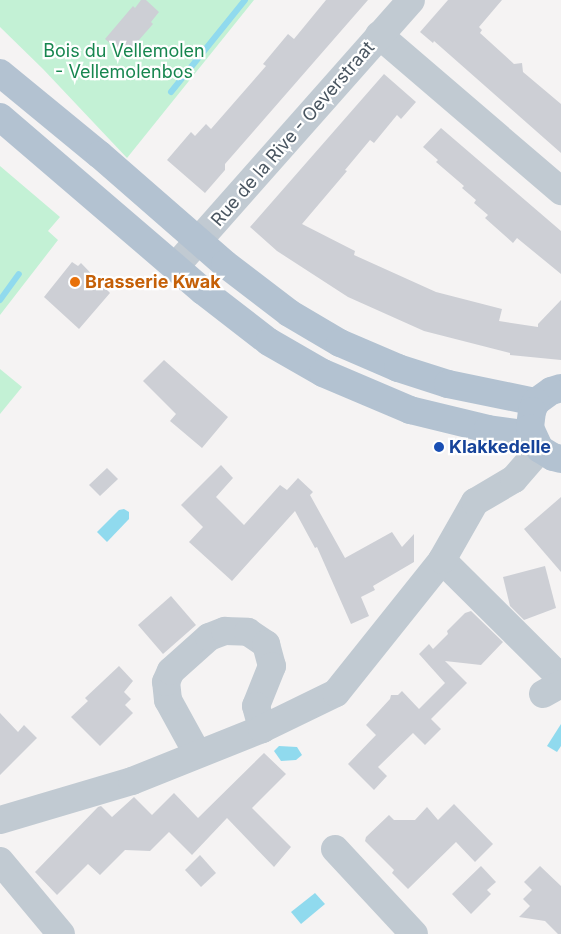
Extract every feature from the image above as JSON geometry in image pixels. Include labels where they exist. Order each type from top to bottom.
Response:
[{"type":"main road","points":[[0,73],[289,313],[340,343],[398,368],[448,384],[536,402]]},
{"type":"main road","points":[[0,117],[175,267],[269,342],[323,373],[410,410],[488,428],[544,448]]},
{"type":"main road","points":[[544,448],[530,419],[536,402],[552,391],[561,388]]},
{"type":"street","name":"Rue de la Rive - Oeverstraat","points":[[175,267],[200,241],[411,0]]},
{"type":"street","points":[[380,35],[561,191]]},
{"type":"street","points":[[0,820],[132,781],[262,729],[336,693],[442,560],[475,502],[514,479],[544,448]]},
{"type":"street","points":[[442,560],[555,685]]},
{"type":"street","points":[[198,753],[168,700],[166,682],[171,671],[209,637],[225,631],[248,632],[266,644],[272,666],[256,706],[262,729]]},
{"type":"street","points":[[335,849],[414,934]]},
{"type":"street","points":[[0,861],[61,934]]},
{"type":"green space","name":"Bois du Vellemolen - Vellemolenbos","points":[[0,0],[254,0],[127,158],[43,69],[0,27]]},
{"type":"green space","points":[[0,166],[60,217],[48,231],[58,240],[0,315]]},
{"type":"green space","points":[[0,369],[22,387],[0,414]]},
{"type":"water","points":[[124,509],[129,512],[129,519],[107,542],[97,532],[119,510]]},
{"type":"water","points":[[561,724],[561,746],[557,752],[547,746]]},
{"type":"water","points":[[279,746],[297,747],[302,755],[296,760],[281,761],[274,751]]},
{"type":"water","points":[[315,893],[325,904],[301,924],[291,912]]},
{"type":"building","points":[[141,0],[146,0],[159,12],[151,22],[153,24],[125,56],[105,39],[133,6],[135,8]]},
{"type":"building","points":[[326,0],[368,0],[225,164],[225,170],[205,193],[167,160],[191,132],[195,136],[206,124],[211,129],[266,66],[263,64],[288,34],[294,39]]},
{"type":"building","points":[[448,0],[502,0],[479,27],[482,30],[480,33],[514,64],[522,63],[523,72],[561,104],[561,153],[434,41],[433,43],[420,32]]},
{"type":"building","points":[[384,74],[416,102],[401,119],[397,115],[374,143],[370,140],[345,170],[347,171],[302,224],[355,251],[354,255],[436,292],[502,309],[499,321],[538,327],[538,324],[561,300],[561,360],[510,355],[510,353],[424,331],[348,297],[277,251],[250,227]]},
{"type":"building","points":[[441,128],[561,231],[561,274],[517,238],[513,243],[485,218],[488,215],[474,203],[476,200],[462,188],[464,186],[436,162],[438,160],[423,147]]},
{"type":"building","points":[[72,262],[78,266],[81,263],[110,293],[79,329],[44,297]]},
{"type":"building","points":[[164,360],[228,417],[202,448],[170,421],[176,414],[143,381]]},
{"type":"building","points":[[221,465],[233,478],[216,497],[244,525],[280,485],[287,490],[298,478],[313,492],[310,495],[345,558],[392,532],[402,547],[414,534],[414,562],[373,586],[375,590],[361,597],[369,616],[351,624],[317,547],[315,548],[295,511],[232,581],[189,542],[203,527],[181,505]]},
{"type":"building","points":[[107,468],[118,479],[100,496],[89,485]]},
{"type":"building","points":[[561,497],[561,572],[524,529]]},
{"type":"building","points":[[545,566],[556,608],[524,620],[510,606],[503,577]]},
{"type":"building","points":[[171,596],[196,625],[163,654],[138,625]]},
{"type":"building","points":[[471,611],[503,642],[481,665],[445,661],[467,683],[431,719],[441,729],[425,745],[413,733],[378,767],[387,776],[374,790],[348,764],[376,735],[366,725],[390,699],[391,695],[398,695],[402,691],[419,709],[445,683],[419,654],[429,644],[433,649],[465,613]]},
{"type":"building","points":[[119,666],[133,681],[124,692],[131,699],[125,705],[133,713],[100,746],[71,717],[88,701],[85,698]]},
{"type":"building","points":[[0,713],[18,732],[24,725],[37,738],[0,775]]},
{"type":"building","points":[[264,753],[286,774],[252,808],[291,847],[274,867],[227,818],[192,855],[169,832],[150,851],[125,850],[100,875],[88,864],[57,895],[35,872],[98,807],[101,806],[112,817],[134,797],[152,815],[174,793],[198,818]]},
{"type":"building","points":[[454,804],[493,844],[475,862],[456,842],[408,889],[392,873],[394,870],[365,841],[366,837],[389,815],[394,820],[415,820],[427,807],[438,820]]},
{"type":"building","points":[[200,855],[216,873],[201,887],[185,870]]},
{"type":"building","points":[[481,866],[496,882],[487,890],[491,894],[471,914],[452,894]]},
{"type":"building","points":[[540,866],[561,886],[561,934],[558,934],[545,921],[519,917],[530,906],[523,899],[532,890],[524,882]]},
{"type":"waterway","points":[[171,92],[245,0]]},
{"type":"waterway","points":[[0,300],[19,274]]},
{"type":"place","name":"Brasserie Kwak","points":[[75,282]]},
{"type":"place","name":"Klakkedelle","points":[[439,447]]}]
